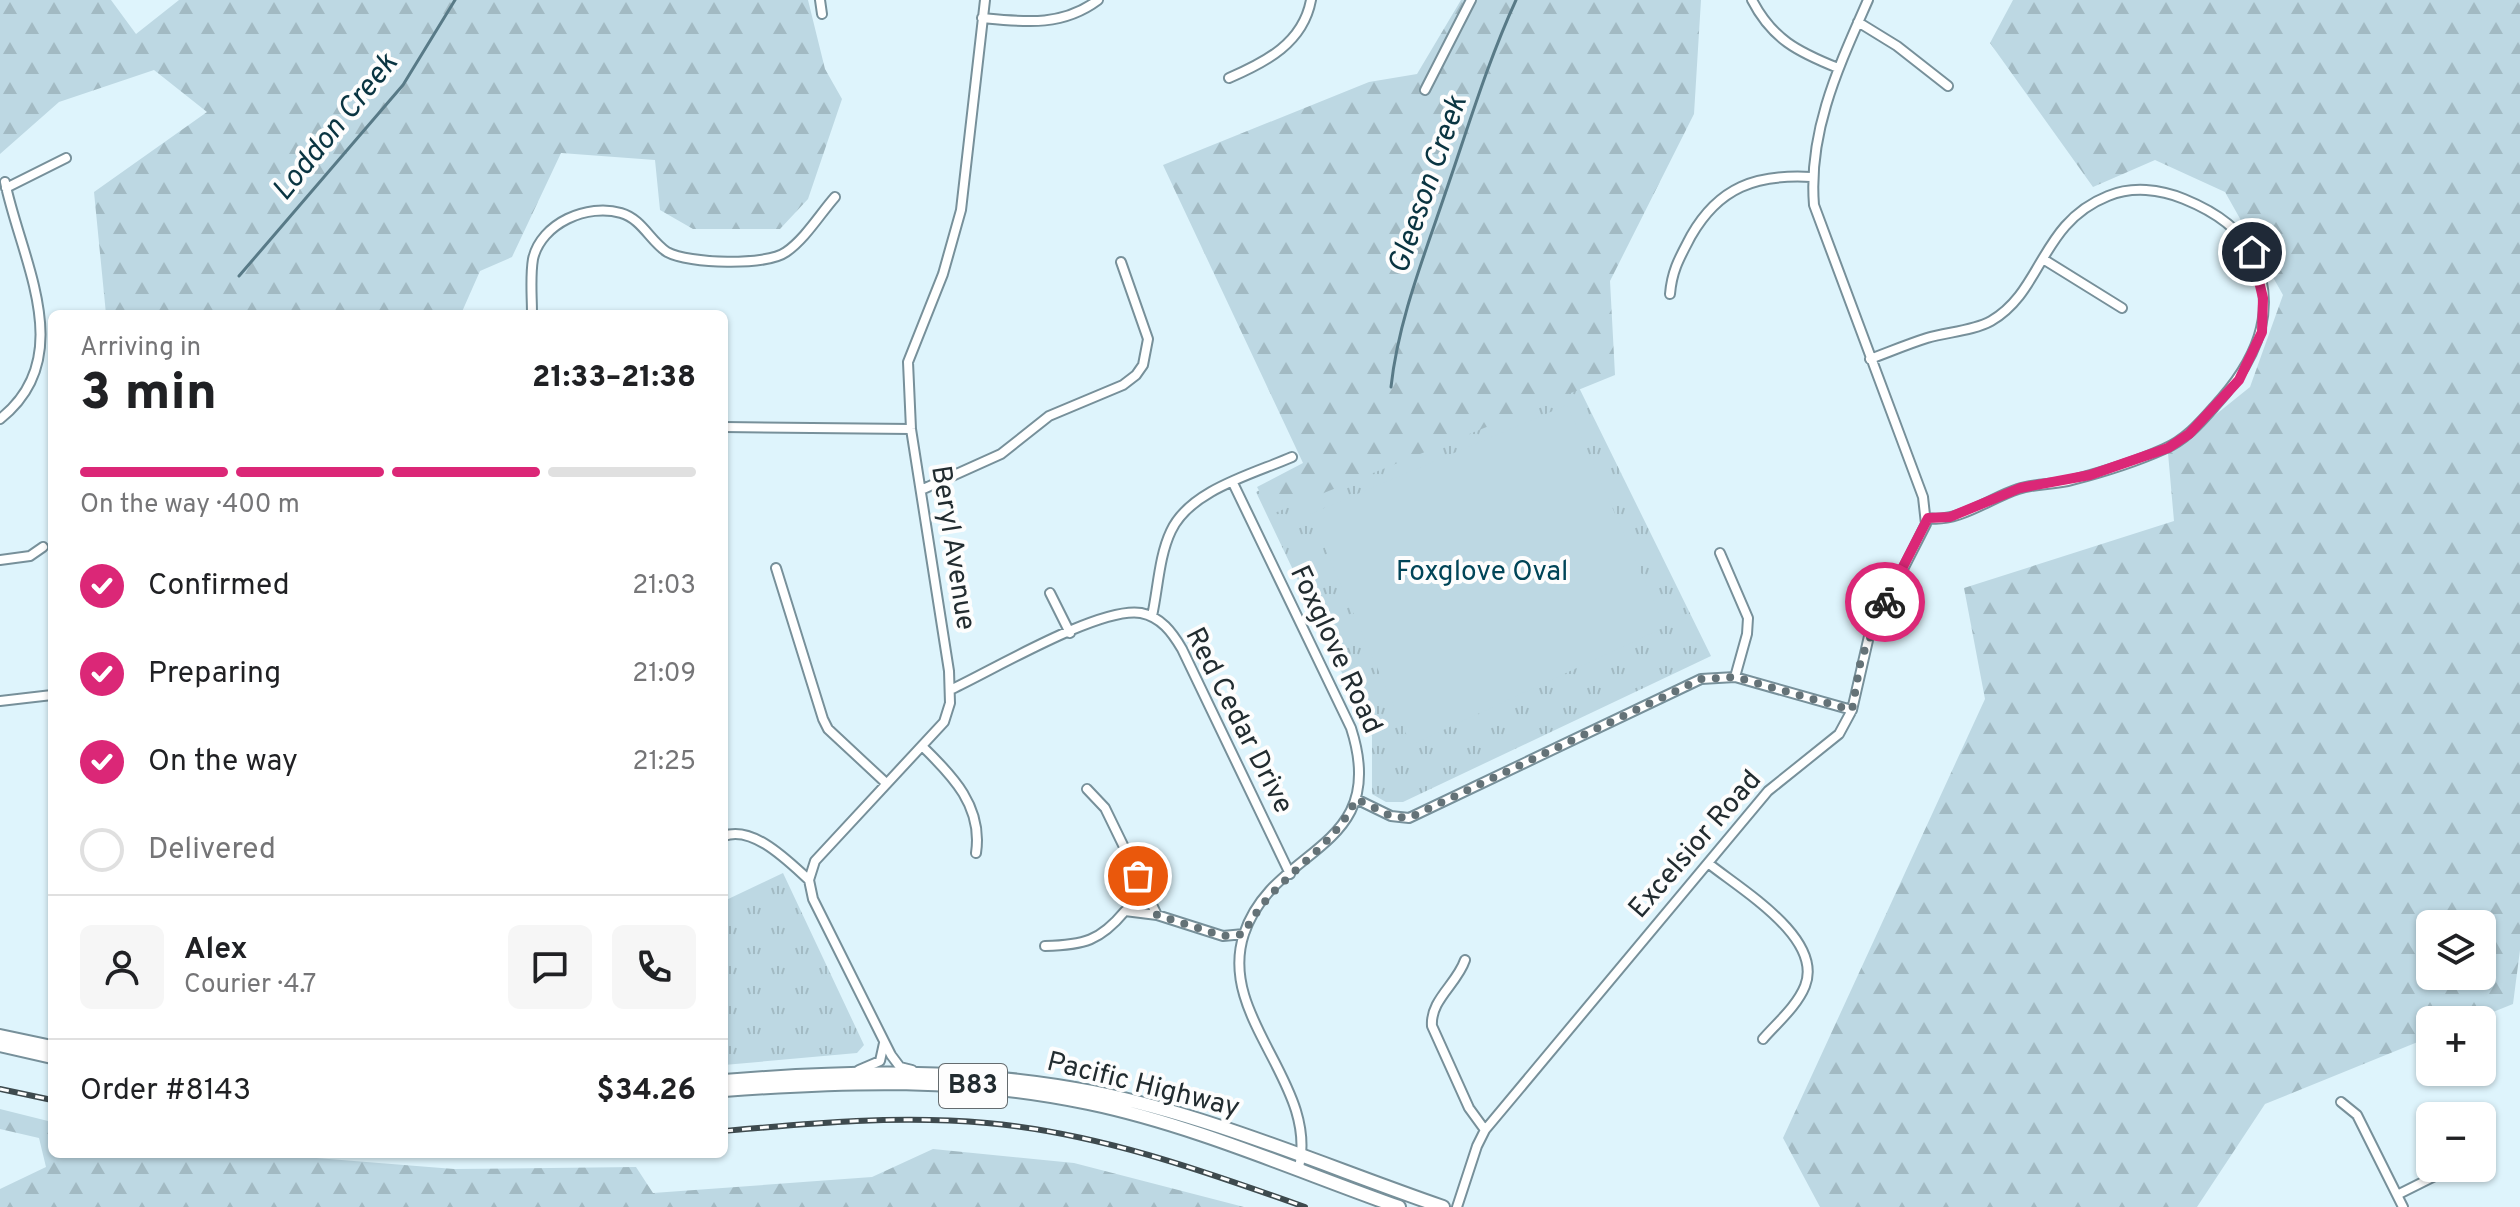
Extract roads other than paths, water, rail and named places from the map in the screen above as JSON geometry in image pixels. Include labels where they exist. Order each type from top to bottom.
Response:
[{"type":"main road","points":[[0,1036],[48,1046]]},
{"type":"main road","points":[[0,1045],[48,1056]]},
{"type":"main road","name":"Pacific Highway","points":[[728,1081],[855,1072],[917,1072],[1013,1080],[1093,1092],[1194,1119],[1443,1207]]},
{"type":"main road","name":"Pacific Highway","points":[[728,1090],[879,1081],[1011,1089],[1090,1103],[1134,1115],[1399,1207]]},
{"type":"street","points":[[820,0],[822,14]]},
{"type":"street","name":"Beryl Avenue","points":[[809,880],[815,861],[944,722],[952,689],[911,429],[908,362],[956,236],[985,0]]},
{"type":"street","points":[[982,18],[1049,22],[1071,16],[1098,0]]},
{"type":"street","points":[[1229,78],[1267,62],[1292,41],[1309,12],[1311,0]]},
{"type":"street","points":[[1425,90],[1471,0]]},
{"type":"street","points":[[1752,0],[1769,29],[1779,39],[1803,54],[1838,68]]},
{"type":"street","points":[[1868,0],[1826,99],[1811,177],[1819,227],[1923,497],[1928,518],[1943,519],[2020,488],[2069,481],[2168,448],[2189,434],[2239,380],[2253,357],[2265,315],[2259,272],[2252,252],[2212,210],[2175,195],[2138,189],[2117,192],[2074,213],[2057,232],[2043,259],[2006,309],[1990,322],[1926,338],[1870,359]]},
{"type":"street","points":[[1858,22],[1897,46],[1948,86]]},
{"type":"street","points":[[0,419],[28,390],[43,332],[6,185],[66,158]]},
{"type":"street","points":[[1670,294],[1673,266],[1704,213],[1717,201],[1765,178],[1811,177]]},
{"type":"street","points":[[532,310],[532,269],[538,247],[558,224],[576,214],[622,213],[636,220],[666,251],[688,260],[755,260],[776,257],[792,248],[835,197]]},
{"type":"street","points":[[2043,259],[2122,308]]},
{"type":"street","points":[[921,490],[1001,454],[1049,416],[1113,390],[1136,375],[1143,365],[1148,339],[1121,262]]},
{"type":"street","points":[[728,427],[911,429]]},
{"type":"street","points":[[1152,616],[1166,544],[1177,520],[1199,501],[1292,457]]},
{"type":"street","name":"Foxglove Road","points":[[1233,483],[1351,728],[1361,771],[1356,799],[1331,838],[1290,874],[1254,913],[1244,934],[1240,967],[1245,994],[1291,1095],[1304,1144],[1298,1171]]},
{"type":"street","name":"Excelsior Road","points":[[1457,1207],[1485,1130],[1776,783],[1833,740],[1852,710],[1869,636],[1928,518]]},
{"type":"street","points":[[0,560],[30,556],[43,547]]},
{"type":"street","points":[[1720,553],[1748,618],[1747,634],[1735,677]]},
{"type":"street","points":[[776,568],[828,729],[886,783]]},
{"type":"street","points":[[1050,593],[1070,633]]},
{"type":"street","name":"Red Cedar Drive","points":[[952,689],[1112,614],[1152,616],[1173,633],[1182,649],[1290,874]]},
{"type":"street","points":[[1356,799],[1391,816],[1409,818],[1701,679],[1735,677],[1852,710]]},
{"type":"street","points":[[0,701],[48,695]]},
{"type":"street","points":[[922,746],[961,786],[977,832],[976,853]]},
{"type":"street","points":[[1087,789],[1105,808],[1157,915]]},
{"type":"street","points":[[728,835],[735,832],[749,835],[809,880],[813,899],[884,1043],[900,1067],[917,1072]]},
{"type":"street","points":[[1708,863],[1793,934],[1806,959],[1804,988],[1763,1039]]},
{"type":"street","points":[[1045,946],[1075,946],[1106,933],[1125,911],[1157,915],[1223,936],[1244,934]]},
{"type":"street","points":[[1465,960],[1457,978],[1432,1011],[1432,1026],[1469,1108],[1485,1130]]},
{"type":"street","points":[[855,1072],[880,1061],[884,1043]]},
{"type":"street","points":[[2341,1102],[2357,1115],[2403,1207]]},
{"type":"street","points":[[2397,1195],[2423,1182]]},
{"type":"waterway","name":"Loddon Creek","points":[[239,276],[403,85],[455,0]]},
{"type":"waterway","name":"Gleeson Creek","points":[[1391,387],[1399,339],[1420,267],[1487,73],[1516,0]]},
{"type":"railway","points":[[0,1089],[48,1099]]},
{"type":"railway","points":[[728,1131],[888,1120],[954,1121],[1028,1128],[1148,1155],[1305,1207]]},
{"type":"park label","name":"Foxglove Oval","points":[[1482,573]]}]
